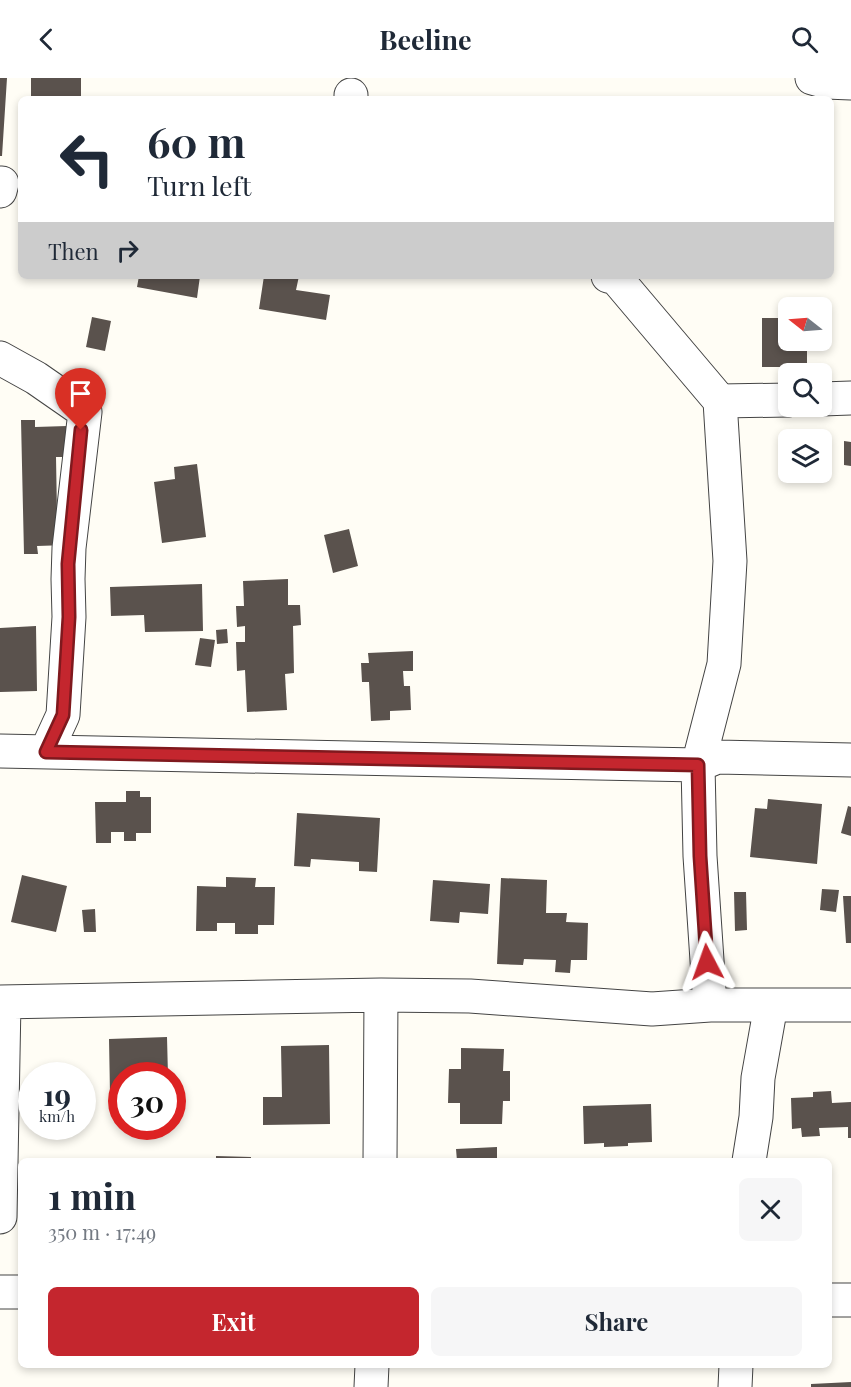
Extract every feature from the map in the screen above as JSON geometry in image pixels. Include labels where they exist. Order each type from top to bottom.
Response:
[{"type":"street","points":[[812,78],[826,82],[851,83]]},
{"type":"street","points":[[617,279],[720,401],[730,561],[724,664],[698,765],[700,856],[710,1005]]},
{"type":"street","points":[[0,358],[36,378],[84,412],[69,548],[69,617],[63,715],[46,752]]},
{"type":"street","points":[[832,399],[851,398]]},
{"type":"street","points":[[720,401],[778,400]]},
{"type":"street","points":[[0,751],[698,765],[717,758],[851,760]]},
{"type":"street","points":[[380,1158],[381,995]]},
{"type":"street","points":[[0,1217],[2,1002],[381,995],[470,996],[652,1009],[710,1005],[851,1005]]},
{"type":"street","points":[[749,1158],[771,1005]]},
{"type":"street","points":[[0,1292],[18,1292]]},
{"type":"street","points":[[832,1300],[851,1300]]},
{"type":"street","points":[[371,1387],[372,1368]]},
{"type":"street","points":[[735,1387],[736,1368]]},
{"type":"building","points":[[0,78],[7,78],[2,156],[0,156]]},
{"type":"building","points":[[31,78],[81,78],[81,96],[31,96]]},
{"type":"building","points":[[138,279],[200,279],[197,298],[137,287]]},
{"type":"building","points":[[264,279],[298,279],[296,290],[330,295],[326,320],[259,309]]},
{"type":"building","points":[[92,317],[111,321],[105,351],[86,347]]},
{"type":"building","points":[[762,318],[778,318],[778,351],[807,351],[807,363],[778,363],[778,367],[762,367]]},
{"type":"building","points":[[21,420],[35,420],[35,427],[67,426],[68,457],[56,457],[57,514],[67,545],[37,546],[38,554],[24,554]]},
{"type":"building","points":[[844,441],[851,442],[851,466],[844,465]]},
{"type":"building","points":[[197,464],[206,537],[162,543],[154,482],[175,479],[174,467]]},
{"type":"building","points":[[349,529],[358,566],[333,573],[324,535]]},
{"type":"building","points":[[288,579],[288,605],[300,605],[301,625],[293,626],[294,673],[285,674],[287,710],[247,712],[245,670],[237,671],[236,642],[245,642],[245,626],[237,627],[236,606],[244,606],[243,581]]},
{"type":"building","points":[[202,584],[203,631],[145,632],[144,615],[111,616],[110,587]]},
{"type":"building","points":[[36,626],[37,691],[0,692],[0,628]]},
{"type":"building","points":[[227,629],[228,643],[217,644],[216,630]]},
{"type":"building","points":[[200,638],[215,640],[211,667],[195,665]]},
{"type":"building","points":[[413,651],[413,671],[403,671],[404,686],[410,686],[411,710],[390,711],[390,720],[371,721],[369,682],[362,682],[361,663],[369,663],[368,653]]},
{"type":"building","points":[[126,791],[140,791],[140,797],[151,797],[151,833],[136,833],[136,841],[124,841],[124,832],[111,832],[111,843],[96,843],[95,802],[126,802]]},
{"type":"building","points":[[768,799],[822,804],[817,864],[750,857],[755,808],[767,809]]},
{"type":"building","points":[[848,806],[851,807],[851,836],[841,833]]},
{"type":"building","points":[[297,813],[380,818],[377,872],[359,871],[359,862],[311,859],[310,867],[294,866]]},
{"type":"building","points":[[22,875],[67,886],[56,932],[11,922]]},
{"type":"building","points":[[226,877],[256,878],[255,887],[275,887],[274,925],[258,925],[258,934],[235,934],[235,923],[217,923],[217,931],[196,931],[197,886],[226,887]]},
{"type":"building","points":[[501,878],[547,880],[546,913],[567,913],[566,922],[588,923],[587,960],[571,960],[570,973],[555,972],[556,960],[524,959],[523,965],[497,964]]},
{"type":"building","points":[[433,880],[490,884],[488,914],[460,912],[459,923],[430,921]]},
{"type":"building","points":[[822,889],[839,890],[836,912],[820,910]]},
{"type":"building","points":[[734,892],[746,892],[747,930],[735,931]]},
{"type":"building","points":[[843,896],[851,896],[851,943],[846,943]]},
{"type":"building","points":[[95,909],[96,932],[84,932],[82,910]]},
{"type":"building","points":[[167,1037],[168,1062],[109,1062],[109,1039]]},
{"type":"building","points":[[329,1045],[330,1124],[263,1125],[263,1097],[282,1097],[281,1046]]},
{"type":"building","points":[[461,1048],[504,1049],[503,1071],[510,1071],[510,1101],[503,1101],[502,1124],[460,1124],[460,1103],[448,1103],[449,1069],[461,1069]]},
{"type":"building","points":[[831,1091],[832,1103],[851,1102],[851,1138],[848,1138],[848,1127],[819,1128],[820,1136],[802,1137],[801,1128],[792,1129],[791,1098],[813,1097],[813,1092]]},
{"type":"building","points":[[651,1104],[652,1142],[604,1147],[604,1143],[584,1144],[583,1106]]},
{"type":"building","points":[[497,1147],[497,1158],[457,1158],[456,1149]]},
{"type":"building","points":[[216,1156],[251,1157],[251,1158],[216,1158]]},
{"type":"building","points":[[851,1382],[851,1387],[811,1387],[811,1384]]},
{"type":"route","points":[[81,430],[69,548],[69,617],[63,715],[46,752],[698,765],[700,856],[707,962]]}]
